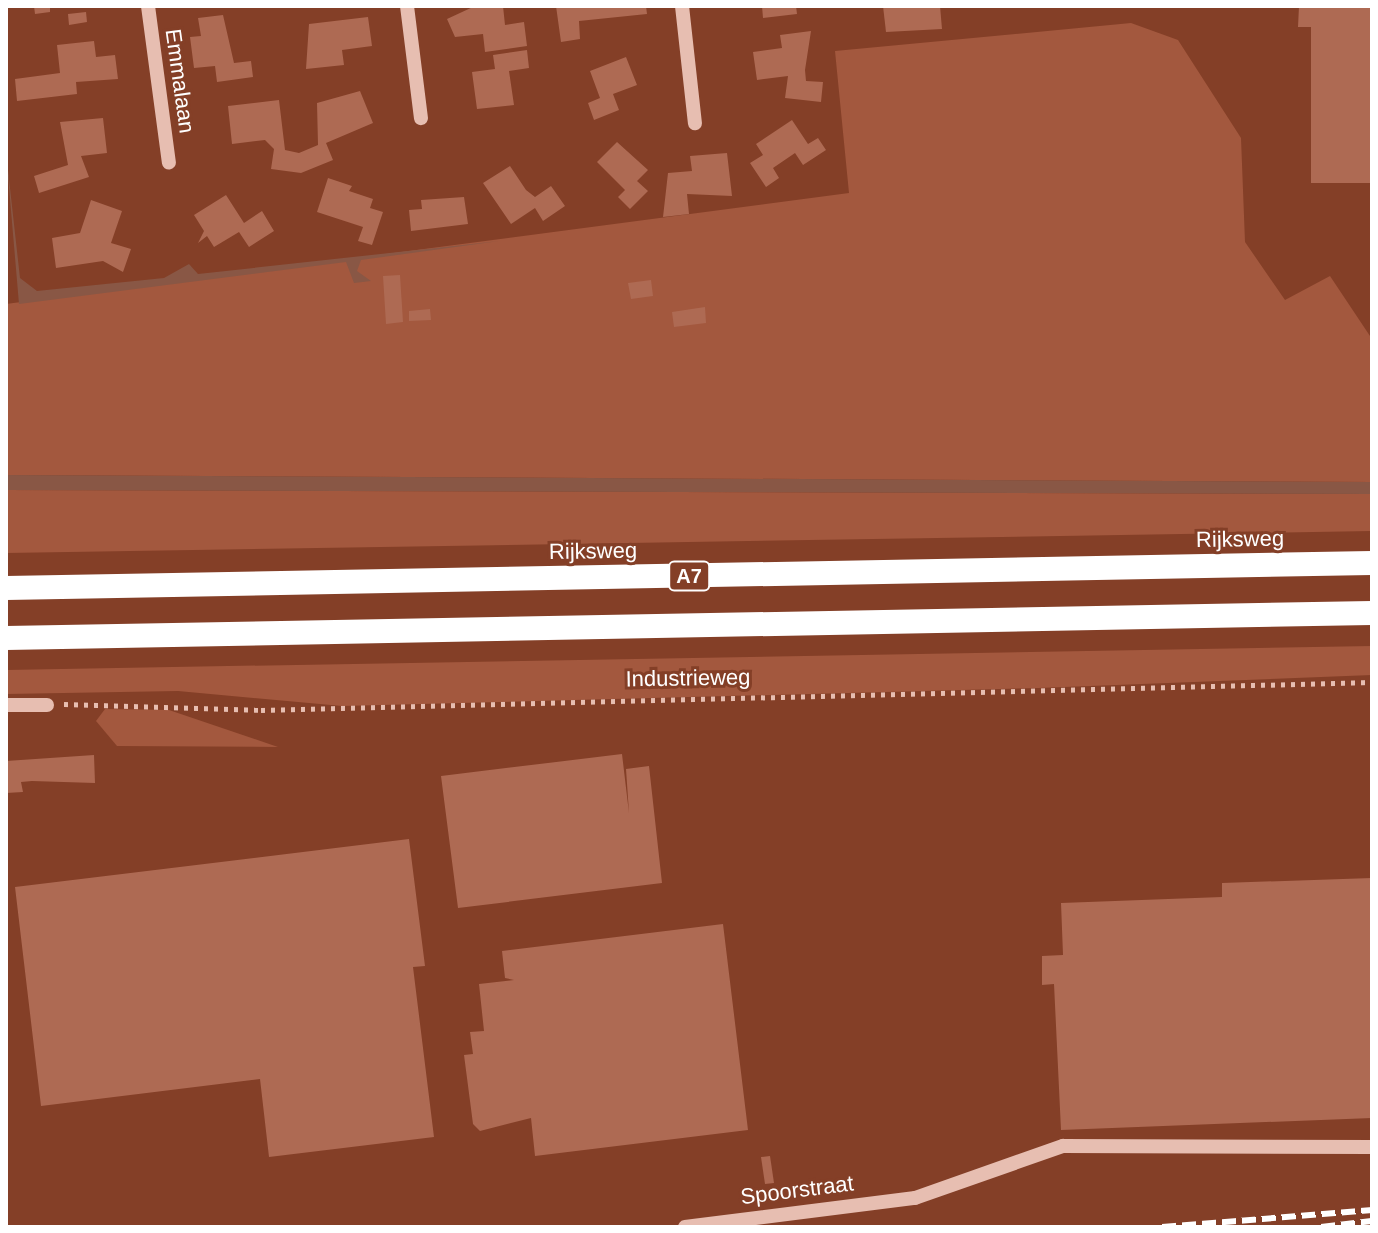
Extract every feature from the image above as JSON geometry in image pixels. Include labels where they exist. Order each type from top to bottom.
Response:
[{"type":"highway","name":"Rijksweg","points":[[6,588],[1372,563]]},
{"type":"highway","name":"A7","points":[[6,638],[1372,613]]},
{"type":"street","name":"Emmalaan","points":[[148,6],[169,163]]},
{"type":"street","points":[[407,6],[421,118]]},
{"type":"street","points":[[682,6],[695,123]]},
{"type":"street","points":[[6,705],[47,705]]},
{"type":"street","name":"Spoorstraat","points":[[685,1227],[915,1198],[1063,1146],[1372,1147]]},
{"type":"path","name":"Industrieweg","points":[[47,705],[274,710],[1372,682]]},
{"type":"shaded area","points":[[1131,23],[1178,40],[1241,138],[1245,242],[1285,300],[1330,276],[1372,339],[1372,482],[6,475],[6,304],[849,193],[835,51]]},
{"type":"shaded area","points":[[6,152],[20,278],[37,291],[164,278],[189,264],[198,274],[499,241],[361,260],[357,271],[371,281],[354,283],[346,262],[19,304]]},
{"type":"shaded area","points":[[6,475],[1372,482],[1372,494],[6,490]]},
{"type":"shaded area","points":[[6,490],[1372,494],[1372,531],[6,553]]},
{"type":"shaded area","points":[[1372,646],[1372,675],[1038,688],[342,706],[178,691],[6,694],[6,670]]},
{"type":"shaded area","points":[[105,709],[169,710],[278,747],[117,746],[96,721]]},
{"type":"building","points":[[34,6],[50,6],[50,12],[35,14]]},
{"type":"building","points":[[475,6],[503,6],[505,25],[524,22],[527,46],[485,52],[483,34],[455,37],[447,19]]},
{"type":"building","points":[[556,6],[646,6],[647,14],[579,21],[580,39],[561,42]]},
{"type":"building","points":[[762,6],[796,6],[797,14],[763,18]]},
{"type":"building","points":[[883,6],[940,6],[942,29],[886,32]]},
{"type":"building","points":[[1299,6],[1372,6],[1372,183],[1311,183],[1311,27],[1298,27]]},
{"type":"building","points":[[86,12],[87,22],[69,25],[68,14]]},
{"type":"building","points":[[223,15],[234,63],[251,61],[253,77],[217,82],[215,66],[194,68],[190,37],[201,36],[198,18]]},
{"type":"building","points":[[368,17],[372,46],[342,50],[344,65],[306,69],[309,24]]},
{"type":"building","points":[[811,31],[806,81],[823,82],[821,102],[785,98],[788,76],[757,80],[753,52],[782,48],[780,35]]},
{"type":"building","points":[[94,41],[96,57],[115,55],[118,79],[76,82],[77,94],[17,101],[15,79],[60,73],[57,45]]},
{"type":"building","points":[[527,50],[529,68],[509,71],[514,105],[477,109],[472,72],[495,69],[493,55]]},
{"type":"building","points":[[626,57],[637,85],[613,94],[619,110],[594,120],[588,103],[600,98],[590,71]]},
{"type":"building","points":[[360,91],[373,123],[326,143],[333,160],[301,173],[271,169],[274,149],[265,140],[232,144],[228,106],[279,100],[285,150],[299,153],[318,145],[317,103]]},
{"type":"building","points":[[103,118],[107,153],[81,156],[89,177],[39,193],[34,176],[68,165],[60,122]]},
{"type":"building","points":[[792,120],[808,144],[818,138],[826,150],[803,165],[795,153],[773,168],[779,178],[766,187],[750,163],[763,155],[756,144]]},
{"type":"building","points":[[617,142],[648,170],[637,181],[648,191],[630,209],[618,197],[625,190],[597,162]]},
{"type":"building","points":[[727,153],[732,196],[687,194],[689,214],[663,217],[668,173],[692,171],[690,156]]},
{"type":"building","points":[[510,166],[526,190],[535,197],[551,186],[565,206],[543,221],[535,208],[511,224],[483,183]]},
{"type":"building","points":[[328,178],[352,186],[349,191],[373,199],[370,208],[383,212],[372,245],[358,241],[363,227],[317,212]]},
{"type":"building","points":[[226,195],[244,223],[262,211],[274,231],[249,247],[239,232],[214,247],[207,236],[198,243],[204,231],[194,215]]},
{"type":"building","points":[[464,197],[468,224],[411,231],[409,210],[422,209],[421,200]]},
{"type":"building","points":[[91,200],[122,211],[111,243],[131,249],[123,272],[103,261],[56,268],[52,238],[80,233]]},
{"type":"building","points":[[400,275],[403,322],[386,324],[383,276]]},
{"type":"building","points":[[651,280],[653,296],[631,299],[628,283]]},
{"type":"building","points":[[705,307],[706,323],[674,327],[672,312]]},
{"type":"building","points":[[430,309],[431,320],[409,321],[409,311]]},
{"type":"building","points":[[622,754],[629,813],[626,769],[649,766],[662,883],[458,908],[441,776]]},
{"type":"building","points":[[94,755],[95,783],[21,782],[23,792],[6,793],[6,761]]},
{"type":"building","points":[[409,839],[425,966],[413,967],[434,1137],[269,1157],[260,1079],[41,1106],[15,887]]},
{"type":"building","points":[[1372,878],[1372,1118],[1061,1130],[1054,984],[1042,985],[1042,956],[1063,955],[1061,903],[1222,897],[1222,883]]},
{"type":"building","points":[[723,924],[748,1130],[535,1156],[531,1118],[480,1131],[473,1124],[464,1055],[473,1054],[470,1032],[484,1031],[479,984],[514,980],[505,978],[502,951]]},
{"type":"building","points":[[770,1156],[774,1183],[765,1184],[761,1157]]},
{"type":"railway","points":[[1162,1227],[1372,1210]]},
{"type":"railway","points":[[1321,1227],[1372,1221]]}]
